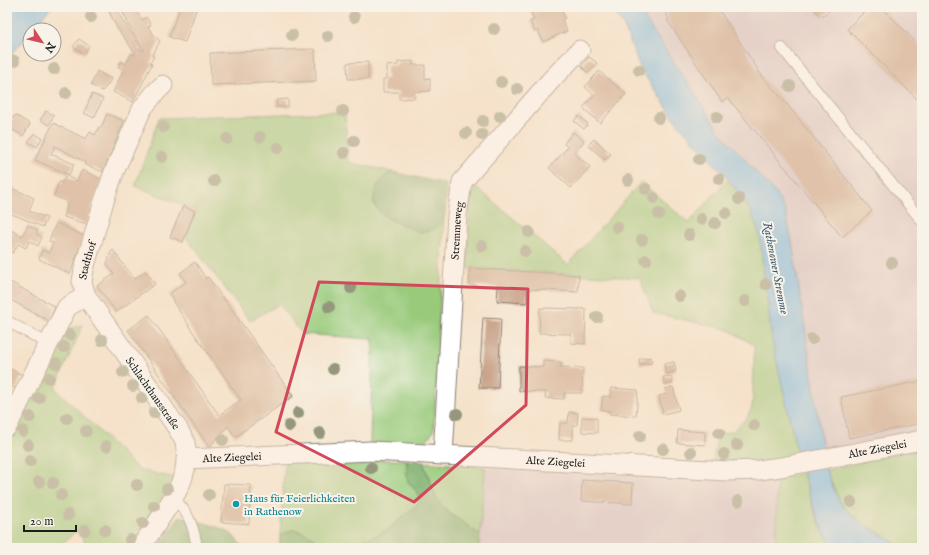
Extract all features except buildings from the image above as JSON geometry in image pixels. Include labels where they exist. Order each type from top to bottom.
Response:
[{"type":"street","name":"Stremmeweg","points":[[443,455],[457,215],[462,182],[580,50]]},
{"type":"street","name":"Stadthof","points":[[7,427],[67,307],[86,296],[82,282],[84,269],[114,172],[142,109],[163,85]]},
{"type":"street","name":"Schlachthausstraße","points":[[86,296],[178,429],[185,442],[186,471],[181,484],[174,499],[140,548]]},
{"type":"street","name":"Alte Ziegelei","points":[[186,458],[372,451],[727,471],[759,470],[781,467],[922,440]]},
{"type":"lane","points":[[782,48],[922,221]]},
{"type":"lane","points":[[7,321],[49,344]]},
{"type":"lane","points":[[174,499],[186,513],[195,535],[197,548]]},
{"type":"highlighted area","points":[[319,282],[528,289],[526,405],[414,502],[276,432]]},
{"type":"shaded area","points":[[637,7],[922,7],[922,431],[823,452],[792,242],[785,210],[776,194],[720,132]]},
{"type":"shaded area","points":[[485,467],[709,479],[777,478],[776,548],[479,548]]},
{"type":"green space","points":[[345,112],[348,162],[393,172],[387,175],[374,196],[374,204],[378,209],[441,223],[444,218],[434,428],[427,440],[418,445],[370,445],[373,339],[302,334],[279,304],[250,321],[186,237],[196,210],[135,186],[159,118]]},
{"type":"green space","points":[[393,172],[446,184],[445,216],[440,225],[431,230],[420,232],[388,218],[378,210],[374,201],[376,189],[383,179]]},
{"type":"green space","points":[[728,179],[744,200],[751,212],[759,232],[772,340],[798,456],[754,463],[713,460],[718,434],[733,431],[747,418],[752,407],[754,345],[727,329],[653,313],[640,278],[467,268],[470,202],[474,185],[568,265],[641,182],[689,223]]},
{"type":"green space","points":[[83,325],[55,388],[139,470],[176,478],[167,495],[129,548],[90,548],[76,531],[58,548],[7,548],[7,447],[61,331]]},
{"type":"green space","points":[[922,448],[922,548],[903,548],[860,521],[845,509],[826,470]]},
{"type":"green space","points":[[407,460],[408,481],[418,493],[420,498],[416,506],[387,530],[378,535],[354,543],[350,548],[321,548],[308,536],[297,530],[289,531],[280,535],[285,461]]},
{"type":"green space","points":[[407,460],[423,462],[436,498],[447,511],[480,535],[479,548],[350,548],[354,543],[378,535],[387,530],[416,506],[420,498],[418,493],[408,481]]},
{"type":"green space","points":[[423,462],[485,467],[480,535],[447,511],[436,498]]},
{"type":"green space","points":[[803,473],[819,523],[829,541],[836,548],[776,548],[777,478]]},
{"type":"green space","points":[[180,516],[223,529],[235,537],[244,547],[253,548],[158,548]]},
{"type":"green space","points":[[292,530],[310,535],[317,540],[321,548],[279,548],[280,535]]},
{"type":"water","points":[[7,7],[51,7],[39,22],[22,22],[22,41],[11,54],[7,62]]},
{"type":"water","name":"Rathenower Stremme","points":[[607,7],[637,7],[720,132],[776,194],[785,210],[792,242],[826,470],[836,494],[845,509],[868,527],[903,548],[836,548],[823,531],[815,511],[798,456],[772,340],[759,232],[751,212],[728,179],[679,125],[641,70],[623,24]]},
{"type":"place","name":"Haus für Feierlichkeiten in Rathenow","points":[[236,504]]}]
